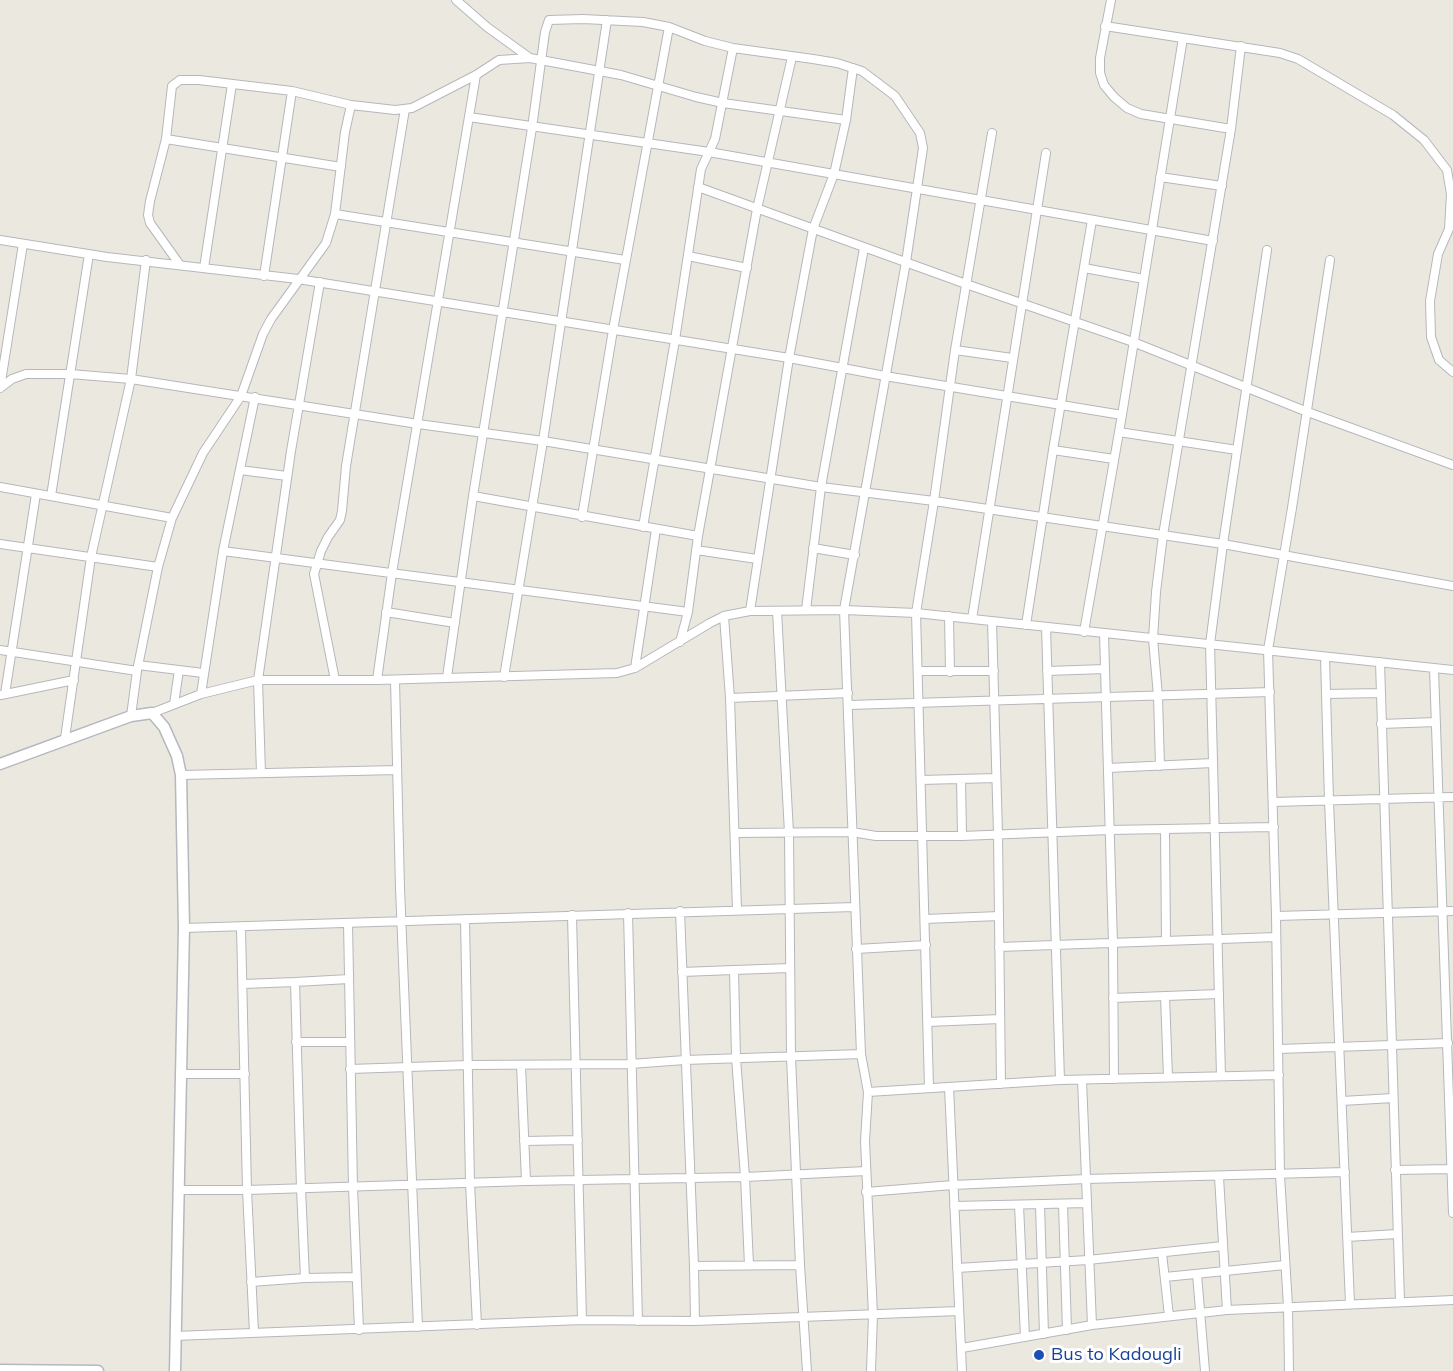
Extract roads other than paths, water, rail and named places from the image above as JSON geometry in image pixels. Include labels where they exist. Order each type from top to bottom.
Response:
[{"type":"main road","points":[[0,764],[65,738],[131,716],[152,713],[168,734],[177,756],[181,776],[184,928],[175,1371]]},
{"type":"main road","points":[[0,1370],[98,1371]]},
{"type":"street","points":[[456,0],[487,27],[530,58]]},
{"type":"street","points":[[1111,0],[1100,58],[1100,74],[1104,85],[1114,97],[1127,108],[1141,114],[1231,129]]},
{"type":"street","points":[[447,677],[501,311],[532,128],[545,32],[549,20],[643,22],[669,27],[705,41],[733,48],[853,68],[874,78],[895,96],[920,133],[923,148],[906,262],[844,610],[861,1054],[868,1092],[865,1141],[873,1315],[872,1371]]},
{"type":"street","points":[[504,677],[562,321],[607,20]]},
{"type":"street","points":[[1105,26],[1241,46],[1298,58],[1393,115],[1424,140],[1447,170],[1451,194],[1449,229],[1438,254],[1430,301],[1431,337],[1439,360],[1453,372]]},
{"type":"street","points":[[582,517],[613,330],[669,27]]},
{"type":"street","points":[[1084,632],[1122,415],[1183,38]]},
{"type":"street","points":[[1160,766],[1158,696],[1153,639],[1163,535],[1222,186],[1241,46]]},
{"type":"street","points":[[644,527],[701,166],[716,139],[733,48]]},
{"type":"street","points":[[680,642],[688,612],[698,536],[757,209],[792,57]]},
{"type":"street","points":[[180,265],[150,223],[148,214],[166,139],[170,92],[176,82],[184,79],[292,91],[351,105],[405,109],[417,107],[499,60],[530,58],[598,70],[723,103],[846,120]]},
{"type":"street","points":[[750,611],[769,479],[813,229],[834,174],[846,120],[853,68]]},
{"type":"street","points":[[377,680],[392,573],[476,75]]},
{"type":"street","points":[[204,268],[232,84]]},
{"type":"street","points":[[264,276],[292,91]]},
{"type":"street","points":[[131,716],[158,567],[172,518],[203,453],[241,396],[263,334],[298,279],[326,243],[335,214],[345,132],[351,105]]},
{"type":"street","points":[[335,680],[314,584],[316,562],[328,537],[340,520],[354,414],[405,109]]},
{"type":"street","points":[[469,117],[709,152],[1213,242]]},
{"type":"street","points":[[929,1087],[916,613],[949,386],[992,133]]},
{"type":"street","points":[[166,139],[341,167]]},
{"type":"street","points":[[972,619],[1046,153]]},
{"type":"street","points":[[1160,177],[1222,186]]},
{"type":"street","points":[[698,187],[1133,342],[1305,411],[1453,465]]},
{"type":"street","points":[[335,214],[387,220],[626,260]]},
{"type":"street","points":[[1026,625],[1092,220]]},
{"type":"street","points":[[0,240],[89,254],[320,282],[1122,415]]},
{"type":"street","points":[[0,388],[23,244]]},
{"type":"street","points":[[806,610],[821,487],[864,248]]},
{"type":"street","points":[[1221,1076],[1210,644],[1267,250]]},
{"type":"street","points":[[51,496],[89,254]]},
{"type":"street","points":[[688,256],[747,268]]},
{"type":"street","points":[[65,738],[91,557],[131,379],[146,260]]},
{"type":"street","points":[[1289,1371],[1288,1306],[1280,1175],[1274,827],[1268,650],[1330,260]]},
{"type":"street","points":[[1084,268],[1144,279]]},
{"type":"street","points":[[261,773],[258,680],[287,477],[320,282]]},
{"type":"street","points":[[955,350],[1012,358]]},
{"type":"street","points":[[0,388],[12,379],[26,374],[70,374],[131,379],[543,441],[821,487],[934,501],[1223,544],[1453,586]]},
{"type":"street","points":[[201,694],[223,550],[255,397]]},
{"type":"street","points":[[1119,432],[1237,450]]},
{"type":"street","points":[[1053,450],[1114,459]]},
{"type":"street","points":[[240,470],[287,477]]},
{"type":"street","points":[[0,487],[172,518]]},
{"type":"street","points":[[36,494],[2,695],[74,680]]},
{"type":"street","points":[[473,496],[698,536]]},
{"type":"street","points":[[635,668],[656,530]]},
{"type":"street","points":[[0,544],[158,567]]},
{"type":"street","points":[[813,548],[855,555]]},
{"type":"street","points":[[223,550],[688,612]]},
{"type":"street","points":[[696,550],[757,559]]},
{"type":"street","points":[[152,713],[201,694],[258,680],[396,680],[617,674],[635,668],[724,616],[750,611],[844,610],[916,613],[1453,670]]},
{"type":"street","points":[[777,611],[789,833],[791,1057],[807,1371]]},
{"type":"street","points":[[386,612],[455,623]]},
{"type":"street","points":[[724,616],[730,698],[737,910]]},
{"type":"street","points":[[949,616],[950,672]]},
{"type":"street","points":[[992,621],[998,834],[1001,1084]]},
{"type":"street","points":[[1046,627],[1060,1080]]},
{"type":"street","points":[[1104,634],[1113,944],[1114,1079]]},
{"type":"street","points":[[0,650],[138,668],[203,673]]},
{"type":"street","points":[[1325,657],[1350,1304]]},
{"type":"street","points":[[1380,662],[1400,1301]]},
{"type":"street","points":[[1047,671],[1105,669]]},
{"type":"street","points":[[1434,669],[1443,911],[1449,963],[1448,1043],[1453,1213]]},
{"type":"street","points":[[174,704],[179,670]]},
{"type":"street","points":[[919,671],[994,671]]},
{"type":"street","points":[[396,680],[401,922],[418,1327]]},
{"type":"street","points":[[849,705],[1270,692]]},
{"type":"street","points":[[730,698],[848,693]]},
{"type":"street","points":[[1326,694],[1380,693]]},
{"type":"street","points":[[1381,724],[1436,722]]},
{"type":"street","points":[[1108,768],[1213,763]]},
{"type":"street","points":[[181,776],[397,770]]},
{"type":"street","points":[[921,780],[996,778]]},
{"type":"street","points":[[961,779],[962,836]]},
{"type":"street","points":[[1273,802],[1453,797]]},
{"type":"street","points":[[735,833],[852,832],[868,836],[962,836],[1274,827]]},
{"type":"street","points":[[1165,829],[1166,941]]},
{"type":"street","points":[[184,928],[854,907]]},
{"type":"street","points":[[680,911],[695,1321]]},
{"type":"street","points":[[1276,916],[1453,911]]},
{"type":"street","points":[[627,913],[638,1321]]},
{"type":"street","points":[[572,915],[582,1320]]},
{"type":"street","points":[[925,920],[999,916]]},
{"type":"street","points":[[465,919],[470,1183],[477,1325]]},
{"type":"street","points":[[348,923],[353,1187],[359,1330]]},
{"type":"street","points":[[241,928],[247,1190],[254,1333]]},
{"type":"street","points":[[999,947],[1276,937]]},
{"type":"street","points":[[856,949],[926,945]]},
{"type":"street","points":[[682,972],[790,968]]},
{"type":"street","points":[[734,970],[736,1058],[749,1265]]},
{"type":"street","points":[[243,984],[349,979]]},
{"type":"street","points":[[295,982],[305,1278]]},
{"type":"street","points":[[1113,998],[1220,994]]},
{"type":"street","points":[[1165,996],[1168,1077]]},
{"type":"street","points":[[928,1022],[1000,1019]]},
{"type":"street","points":[[296,1042],[350,1042]]},
{"type":"street","points":[[1279,1049],[1448,1043]]},
{"type":"street","points":[[350,1070],[468,1065],[630,1064],[861,1054]]},
{"type":"street","points":[[521,1065],[526,1181]]},
{"type":"street","points":[[182,1074],[245,1074]]},
{"type":"street","points":[[868,1092],[1060,1080],[1279,1075]]},
{"type":"street","points":[[1082,1080],[1092,1325]]},
{"type":"street","points":[[949,1087],[962,1371]]},
{"type":"street","points":[[1341,1101],[1393,1098]]},
{"type":"street","points":[[524,1142],[578,1140]]},
{"type":"street","points":[[1395,1170],[1452,1169]]},
{"type":"street","points":[[178,1190],[745,1177],[866,1171]]},
{"type":"street","points":[[866,1192],[1086,1179],[1345,1172]]},
{"type":"street","points":[[1219,1177],[1227,1310]]},
{"type":"street","points":[[954,1206],[1087,1203]]},
{"type":"street","points":[[1040,1204],[1044,1334]]},
{"type":"street","points":[[1063,1204],[1067,1330]]},
{"type":"street","points":[[1019,1205],[1025,1337]]},
{"type":"street","points":[[1347,1237],[1397,1234]]},
{"type":"street","points":[[957,1268],[1065,1262],[1223,1246]]},
{"type":"street","points":[[1162,1253],[1169,1316]]},
{"type":"street","points":[[694,1266],[800,1265]]},
{"type":"street","points":[[1165,1277],[1285,1265]]},
{"type":"street","points":[[1197,1274],[1202,1312],[1205,1371]]},
{"type":"street","points":[[251,1281],[356,1277]]},
{"type":"street","points":[[962,1348],[1092,1325],[1202,1312],[1288,1306],[1453,1300]]},
{"type":"street","points":[[174,1336],[582,1320],[695,1321],[959,1311]]},
{"type":"place","name":"Bus to Kadougli","points":[[1039,1355]]}]
